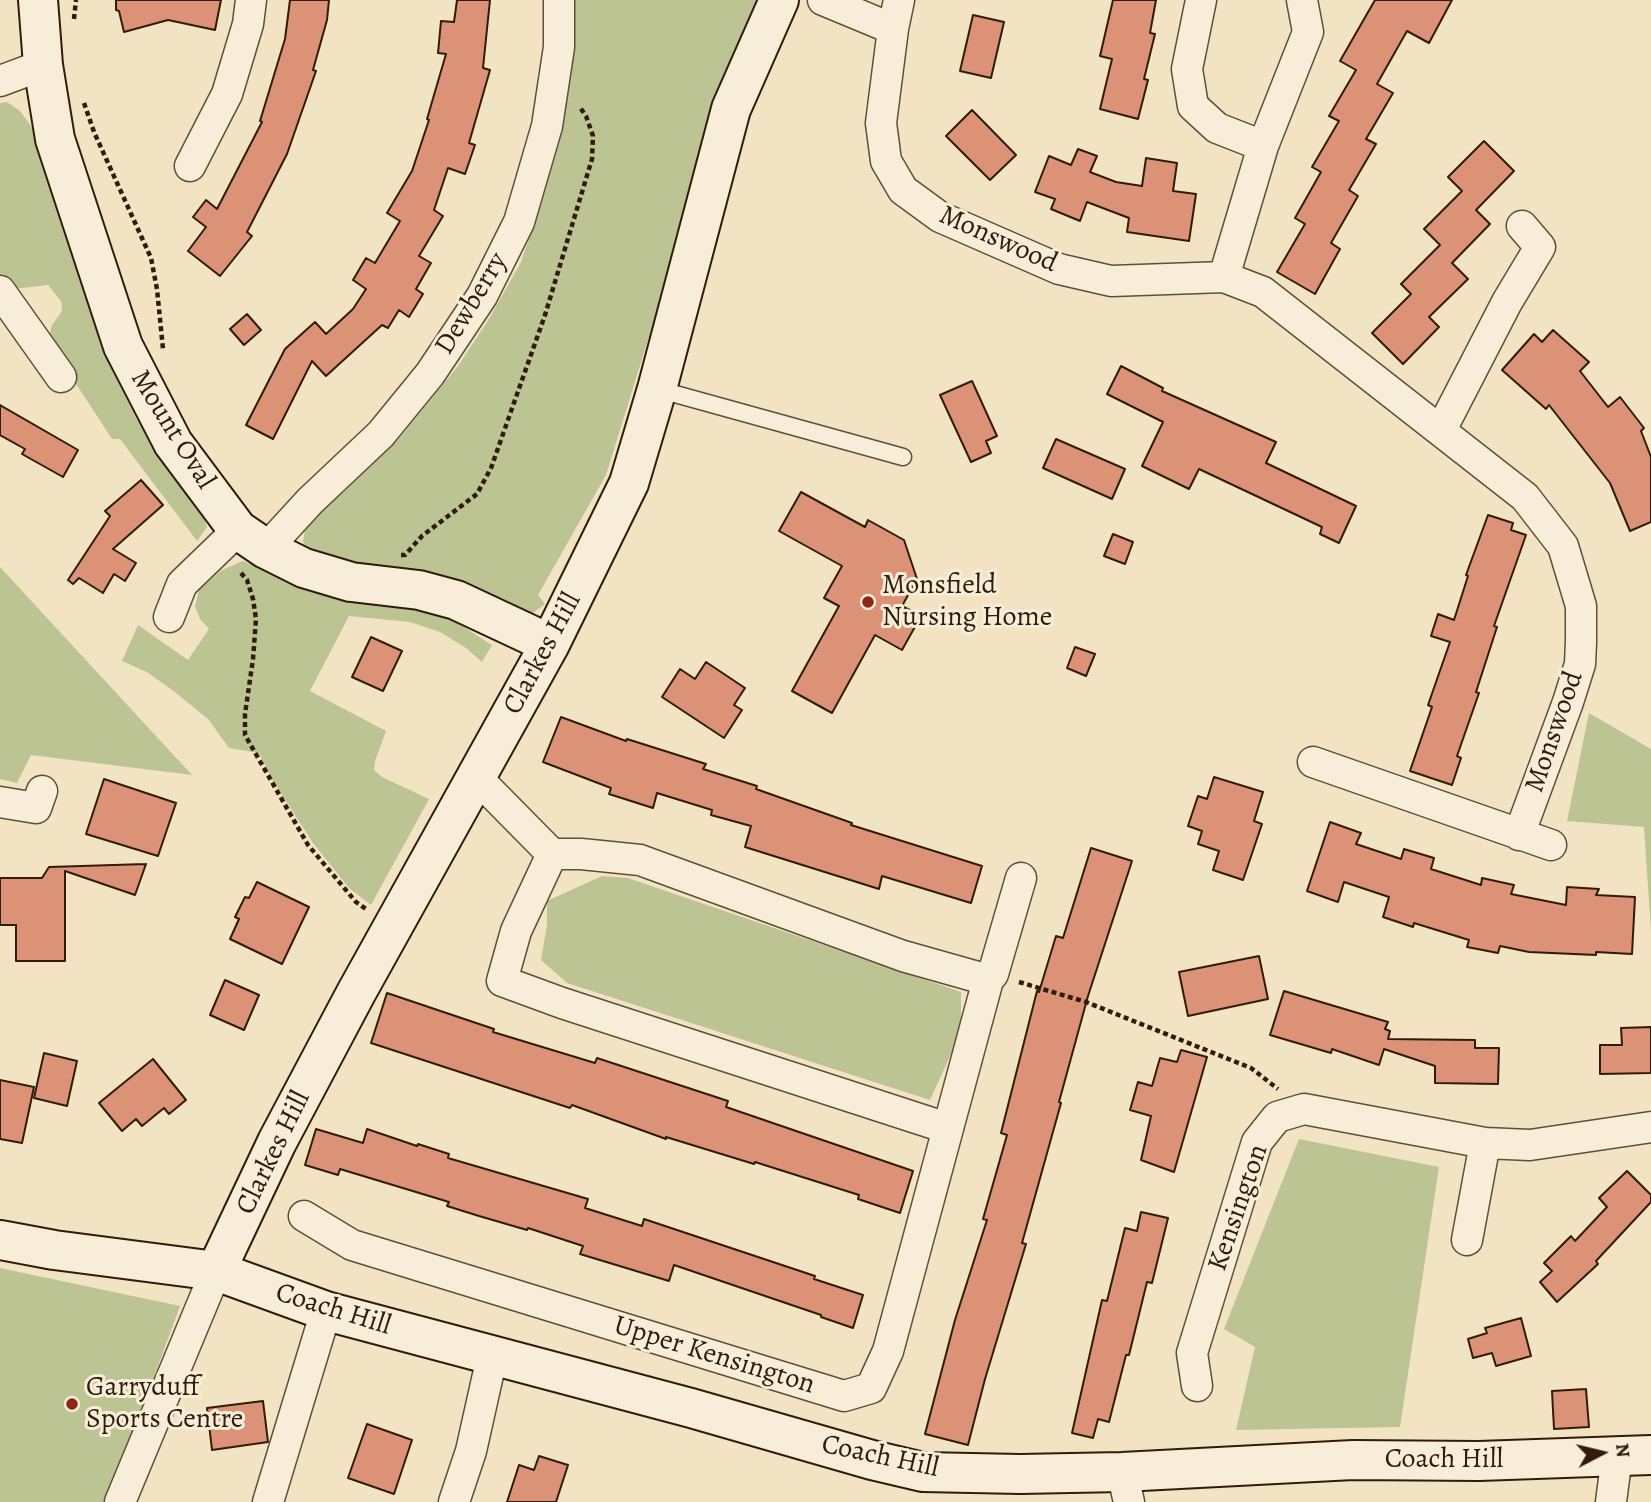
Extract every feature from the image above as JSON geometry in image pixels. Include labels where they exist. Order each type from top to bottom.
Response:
[{"type":"street","name":"Mount Oval","points":[[38,0],[43,65],[55,139],[123,346],[173,443],[241,543],[303,568],[351,582],[419,590],[456,600],[550,644]]},
{"type":"street","points":[[190,166],[227,94],[248,24],[251,0]]},
{"type":"street","name":"Dewberry","points":[[169,617],[182,584],[241,543],[310,501],[381,433],[430,374],[482,296],[519,222],[547,126],[559,47],[559,0]]},
{"type":"street","name":"Clarkes Hill","points":[[216,1271],[277,1142],[550,644],[629,483],[657,389],[731,109],[779,0]]},
{"type":"street","points":[[823,0],[893,29]]},
{"type":"street","name":"Monswood","points":[[899,0],[881,123],[886,161],[903,190],[940,217],[1059,269],[1111,281],[1224,277],[1263,292],[1525,497],[1563,546],[1581,606],[1580,664],[1519,835]]},
{"type":"street","points":[[1201,0],[1187,69],[1193,106],[1217,128],[1263,146]]},
{"type":"street","points":[[1224,277],[1263,146],[1308,32],[1302,0]]},
{"type":"street","points":[[0,81],[43,65]]},
{"type":"street","points":[[1441,430],[1507,302],[1540,247],[1522,226]]},
{"type":"street","points":[[0,290],[61,377]]},
{"type":"street","points":[[1313,762],[1551,845]]},
{"type":"street","points":[[477,778],[552,854],[640,860],[903,956],[991,977]]},
{"type":"street","points":[[0,803],[36,808],[41,791]]},
{"type":"street","points":[[552,854],[516,931],[502,981],[947,1128]]},
{"type":"street","name":"Upper Kensington","points":[[304,1216],[352,1245],[844,1396],[871,1388],[888,1351],[929,1205],[947,1128],[1021,878]]},
{"type":"street","points":[[1304,1109],[1485,1143],[1530,1144],[1651,1127]]},
{"type":"street","name":"Kensington","points":[[1197,1385],[1192,1353],[1257,1142],[1277,1117],[1304,1109]]},
{"type":"street","points":[[1467,1240],[1485,1143]]},
{"type":"street","name":"Coach Hill","points":[[0,1240],[54,1250],[216,1271],[327,1311],[923,1472],[1020,1474],[1125,1487],[1353,1460],[1479,1461],[1634,1455]]},
{"type":"street","points":[[120,1502],[216,1271]]},
{"type":"street","points":[[268,1502],[327,1311]]},
{"type":"street","points":[[454,1502],[471,1451],[492,1357]]},
{"type":"street","points":[[1611,1502],[1634,1455]]},
{"type":"lane","points":[[657,389],[903,457]]},
{"type":"path","points":[[74,23],[76,0]]},
{"type":"path","points":[[405,555],[422,536],[478,494],[491,468],[545,315],[592,159],[593,136],[586,116],[568,89],[554,83]]},
{"type":"path","points":[[81,96],[94,132],[151,258],[157,289],[160,338],[166,361]]},
{"type":"path","points":[[241,543],[256,619],[245,735],[309,845],[356,902],[392,929]]},
{"type":"path","points":[[394,555],[416,559]]},
{"type":"path","points":[[991,977],[1086,1002],[1251,1068],[1304,1109]]},
{"type":"green space","points":[[571,0],[760,0],[725,92],[606,475],[538,595],[545,604],[533,613],[427,576],[349,568],[308,551],[303,542],[305,529],[316,515],[399,439],[458,366],[489,319],[521,262],[541,204],[566,106],[572,45]]},
{"type":"green space","points":[[7,102],[20,111],[31,126],[110,365],[136,418],[203,515],[207,527],[197,541],[120,439],[112,439],[48,341],[52,325],[62,311],[61,301],[48,285],[13,289],[0,276],[0,103]]},
{"type":"green space","points":[[243,561],[289,581],[422,606],[454,621],[492,645],[482,662],[440,632],[410,622],[349,616],[310,691],[386,731],[374,770],[382,777],[429,799],[371,905],[349,888],[313,843],[273,781],[259,753],[229,748],[208,719],[147,672],[122,661],[138,625],[188,660],[209,629],[200,619],[195,607],[199,590],[222,570]]},
{"type":"green space","points":[[0,567],[192,775],[31,755],[17,783],[0,779]]},
{"type":"green space","points":[[1589,713],[1651,749],[1651,932],[1644,827],[1567,821]]},
{"type":"green space","points":[[602,876],[628,878],[961,992],[961,1032],[930,1100],[567,983],[541,960],[547,925],[547,901]]},
{"type":"green space","points":[[1299,1139],[1439,1167],[1400,1427],[1236,1430],[1255,1347],[1224,1329]]},
{"type":"green space","name":"Garryduff Sports Centre","points":[[0,1268],[180,1306],[108,1502],[0,1502]]},
{"type":"building","points":[[116,0],[221,0],[215,30],[168,20],[124,32],[119,11],[116,10]]},
{"type":"building","points":[[290,0],[329,0],[327,20],[313,70],[316,71],[287,154],[247,232],[252,236],[220,276],[188,251],[206,227],[193,217],[206,200],[217,209],[262,122],[260,121],[285,39]]},
{"type":"building","points":[[457,0],[490,0],[483,68],[490,70],[469,143],[475,145],[465,174],[448,168],[434,210],[443,216],[419,256],[431,263],[416,289],[423,294],[409,317],[399,310],[388,328],[382,325],[326,376],[312,361],[273,439],[246,425],[285,349],[315,322],[326,334],[353,309],[366,289],[353,280],[366,258],[375,263],[400,221],[387,213],[412,171],[429,120],[427,119],[446,54],[438,53],[441,21],[454,22]]},
{"type":"building","points":[[1113,0],[1156,0],[1150,33],[1155,34],[1144,79],[1148,80],[1138,119],[1100,109],[1112,59],[1100,56]]},
{"type":"building","points":[[1375,0],[1452,0],[1429,43],[1407,31],[1377,84],[1393,93],[1366,139],[1376,144],[1349,190],[1358,196],[1331,243],[1340,249],[1315,294],[1277,272],[1305,224],[1295,218],[1321,172],[1312,167],[1339,121],[1329,116],[1356,70],[1340,61]]},
{"type":"building","points":[[973,15],[1004,22],[991,78],[960,71]]},
{"type":"building","points":[[972,110],[1016,155],[990,180],[946,136]]},
{"type":"building","points":[[1484,141],[1514,171],[1476,210],[1490,224],[1452,263],[1468,279],[1429,317],[1439,327],[1403,364],[1372,333],[1411,294],[1401,284],[1440,245],[1424,229],[1462,191],[1448,177]]},
{"type":"building","points":[[1078,149],[1097,156],[1090,172],[1116,182],[1142,186],[1146,158],[1177,163],[1173,191],[1196,194],[1189,241],[1127,232],[1129,218],[1087,202],[1080,221],[1051,209],[1055,199],[1035,192],[1049,156],[1071,165]]},
{"type":"building","points":[[247,314],[261,330],[244,345],[230,329]]},
{"type":"building","points":[[1553,330],[1589,362],[1580,371],[1608,407],[1620,397],[1644,428],[1641,431],[1651,457],[1651,522],[1630,531],[1610,483],[1549,405],[1546,409],[1502,370],[1534,334],[1542,342]]},
{"type":"building","points":[[1121,366],[1163,388],[1162,391],[1276,442],[1266,463],[1356,506],[1339,543],[1320,534],[1322,527],[1199,469],[1189,489],[1142,466],[1163,422],[1107,394]]},
{"type":"building","points":[[972,381],[997,436],[986,441],[991,453],[971,462],[940,395]]},
{"type":"building","points":[[0,405],[78,450],[63,477],[22,454],[25,449],[0,435]]},
{"type":"building","points":[[1056,439],[1125,469],[1112,499],[1043,468]]},
{"type":"building","points":[[141,480],[163,505],[113,549],[136,563],[125,581],[114,574],[103,593],[79,578],[73,584],[68,580],[110,516],[105,511]]},
{"type":"building","name":"Monsfield Nursing Home","points":[[801,492],[865,527],[868,520],[904,540],[917,579],[902,606],[921,616],[902,650],[875,635],[832,713],[792,691],[839,606],[824,598],[842,566],[779,531]]},
{"type":"building","points":[[1488,515],[1513,523],[1511,530],[1526,535],[1494,626],[1497,627],[1476,692],[1479,693],[1457,756],[1461,758],[1452,785],[1410,771],[1432,707],[1428,705],[1450,642],[1431,636],[1438,614],[1454,620],[1468,576],[1466,575]]},
{"type":"building","points":[[1113,534],[1133,542],[1125,564],[1104,556]]},
{"type":"building","points":[[371,637],[402,651],[383,691],[352,677]]},
{"type":"building","points":[[1075,647],[1095,654],[1086,676],[1067,668]]},
{"type":"building","points":[[706,662],[745,688],[734,705],[742,710],[724,738],[662,697],[680,669],[695,679]]},
{"type":"building","points":[[561,717],[626,741],[627,739],[706,764],[703,769],[757,786],[756,789],[852,823],[851,825],[982,866],[971,903],[882,876],[879,889],[745,847],[751,826],[711,815],[712,810],[657,793],[653,808],[609,794],[611,788],[543,762]]},
{"type":"building","points":[[1214,777],[1263,792],[1254,821],[1262,824],[1243,880],[1213,870],[1219,851],[1198,844],[1202,831],[1188,826],[1198,796],[1207,799]]},
{"type":"building","points":[[104,779],[176,803],[158,856],[86,834]]},
{"type":"building","points":[[1330,822],[1361,833],[1356,844],[1401,859],[1404,849],[1434,858],[1431,869],[1481,885],[1482,878],[1514,885],[1511,894],[1566,905],[1567,887],[1599,889],[1596,895],[1635,897],[1632,954],[1529,952],[1500,946],[1498,953],[1467,947],[1469,940],[1414,923],[1413,927],[1383,917],[1389,897],[1344,882],[1338,902],[1307,891]]},
{"type":"building","points":[[1091,848],[1132,861],[1088,996],[1022,1243],[1026,1244],[968,1445],[925,1434],[955,1320],[987,1220],[983,1219],[1007,1135],[1001,1133],[1037,991],[1039,992],[1056,936],[1063,938]]},
{"type":"building","points":[[146,864],[135,895],[65,871],[65,961],[16,961],[16,925],[0,925],[0,878],[42,878],[49,867]]},
{"type":"building","points":[[257,882],[309,907],[282,964],[230,939],[239,919],[235,917],[245,897],[249,898]]},
{"type":"building","points":[[1259,956],[1268,999],[1188,1016],[1179,972]]},
{"type":"building","points":[[225,980],[259,995],[244,1030],[210,1015]]},
{"type":"building","points":[[1284,991],[1388,1022],[1385,1029],[1390,1031],[1388,1039],[1475,1040],[1475,1048],[1499,1048],[1498,1084],[1435,1083],[1435,1066],[1384,1049],[1379,1065],[1332,1049],[1331,1053],[1270,1035]]},
{"type":"building","points":[[387,993],[494,1029],[493,1032],[595,1063],[597,1058],[728,1101],[726,1107],[913,1171],[900,1213],[858,1199],[859,1195],[755,1162],[754,1164],[666,1139],[572,1105],[570,1108],[371,1043]]},
{"type":"building","points":[[1651,1027],[1651,1073],[1600,1074],[1600,1045],[1622,1045],[1621,1028]]},
{"type":"building","points":[[1181,1050],[1207,1057],[1174,1172],[1141,1160],[1151,1116],[1130,1110],[1138,1082],[1152,1086],[1160,1058],[1177,1062]]},
{"type":"building","points":[[44,1053],[77,1061],[67,1106],[34,1098]]},
{"type":"building","points":[[153,1059],[186,1100],[169,1114],[164,1108],[142,1126],[136,1119],[122,1131],[99,1103]]},
{"type":"building","points":[[0,1080],[34,1087],[22,1143],[0,1139]]},
{"type":"building","points":[[316,1129],[363,1143],[367,1129],[417,1146],[418,1144],[449,1154],[448,1158],[588,1199],[585,1208],[642,1226],[644,1219],[815,1276],[814,1279],[863,1295],[853,1328],[674,1265],[669,1281],[580,1254],[583,1246],[447,1206],[449,1202],[340,1169],[338,1175],[305,1165]]},
{"type":"building","points":[[1627,1171],[1651,1195],[1651,1202],[1596,1261],[1598,1264],[1557,1302],[1540,1282],[1552,1271],[1544,1263],[1571,1236],[1575,1241],[1607,1207],[1599,1198]]},
{"type":"building","points":[[1141,1212],[1168,1218],[1152,1283],[1147,1282],[1109,1422],[1098,1419],[1093,1438],[1072,1433],[1102,1300],[1107,1301],[1125,1228],[1137,1231]]},
{"type":"building","points":[[1521,1318],[1531,1356],[1496,1366],[1492,1353],[1473,1358],[1468,1339],[1487,1333],[1485,1328]]},
{"type":"building","points":[[1586,1389],[1589,1427],[1554,1429],[1552,1391]]},
{"type":"building","points":[[263,1401],[268,1442],[212,1450],[207,1408]]},
{"type":"building","points":[[367,1424],[412,1440],[394,1494],[348,1478]]},
{"type":"building","points":[[539,1456],[568,1465],[556,1502],[507,1502],[519,1465],[534,1470]]},
{"type":"place","name":"Monsfield Nursing Home","points":[[868,602]]},
{"type":"place","name":"Garryduff Sports Centre","points":[[72,1404]]}]
